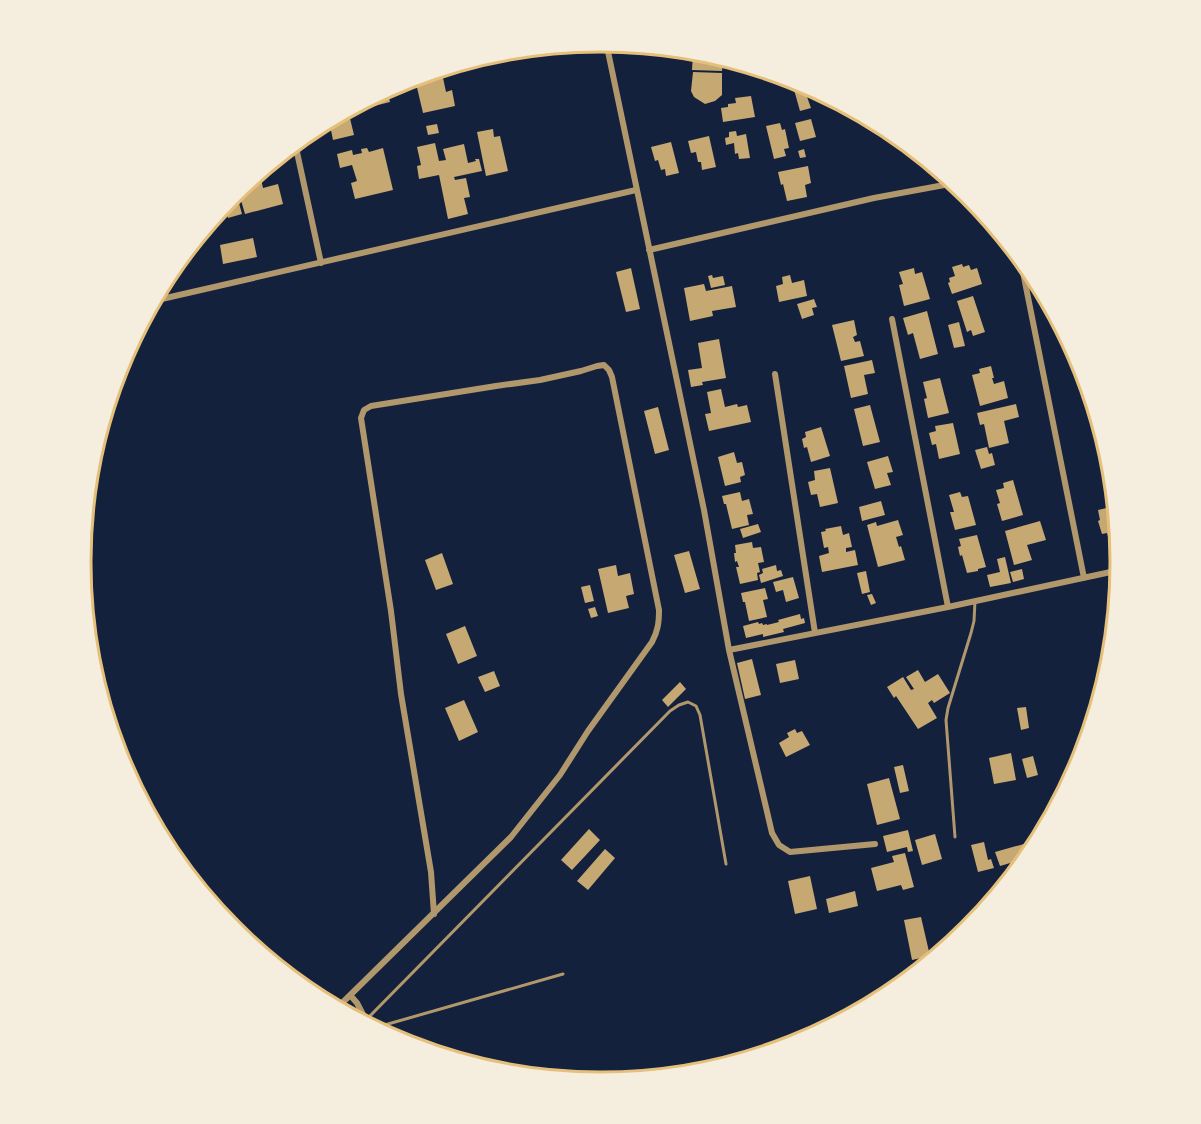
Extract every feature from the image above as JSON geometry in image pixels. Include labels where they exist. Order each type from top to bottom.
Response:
[{"type":"street","points":[[608,52],[704,510],[729,650],[772,833],[779,845],[790,852],[875,844]]},
{"type":"street","points":[[297,153],[321,263]]},
{"type":"street","points":[[649,250],[874,198],[943,185]]},
{"type":"street","points":[[165,298],[636,190]]},
{"type":"street","points":[[1025,280],[1084,578]]},
{"type":"street","points":[[891,319],[948,607]]},
{"type":"street","points":[[344,1002],[434,914],[511,837],[560,775],[657,632],[659,610],[612,377],[604,365],[540,380],[371,406],[364,410],[361,418],[401,694],[431,872],[434,914]]},
{"type":"street","points":[[775,374],[815,633]]},
{"type":"street","points":[[729,650],[1110,572]]},
{"type":"street","points":[[351,995],[360,1011]]},
{"type":"lane","points":[[955,837],[946,720],[972,633],[975,601]]},
{"type":"lane","points":[[372,1017],[670,711],[688,702],[696,706],[700,715],[726,864]]},
{"type":"lane","points":[[387,1024],[563,974]]},
{"type":"building","points":[[693,61],[722,68],[722,71],[692,70]]},
{"type":"building","points":[[693,72],[722,73],[722,95],[715,101],[705,104],[694,97],[691,91]]},
{"type":"building","points":[[443,78],[446,92],[452,90],[455,106],[423,113],[417,87]]},
{"type":"building","points":[[794,91],[807,96],[811,108],[800,111]]},
{"type":"building","points":[[751,96],[755,117],[723,122],[721,108],[736,103],[735,98]]},
{"type":"building","points":[[389,99],[390,102],[373,106]]},
{"type":"building","points":[[350,119],[354,135],[333,140],[331,130]]},
{"type":"building","points":[[811,119],[816,137],[800,141],[795,123]]},
{"type":"building","points":[[780,123],[782,130],[785,129],[789,148],[784,149],[786,156],[774,159],[766,126]]},
{"type":"building","points":[[437,124],[439,133],[428,135],[426,126]]},
{"type":"building","points":[[493,129],[494,137],[500,136],[508,171],[486,176],[477,132]]},
{"type":"building","points":[[736,131],[737,136],[746,134],[750,158],[739,159],[738,153],[735,154],[734,143],[726,145],[725,138],[729,137],[729,132]]},
{"type":"building","points":[[709,136],[716,167],[702,170],[701,162],[698,162],[696,152],[691,153],[688,141]]},
{"type":"building","points":[[671,142],[679,173],[666,176],[665,169],[661,170],[658,160],[655,161],[651,147]]},
{"type":"building","points":[[435,143],[439,161],[446,160],[443,149],[464,144],[468,163],[479,159],[482,171],[454,177],[455,180],[466,178],[470,197],[464,198],[468,214],[448,219],[439,175],[419,179],[417,166],[421,165],[417,147]]},
{"type":"building","points":[[367,148],[369,152],[383,148],[393,190],[355,199],[351,183],[357,181],[352,165],[340,168],[337,154],[352,150],[353,155],[362,153],[361,149]]},
{"type":"building","points":[[804,149],[806,157],[800,158],[798,151]]},
{"type":"building","points":[[808,166],[811,183],[805,185],[807,197],[787,201],[778,172]]},
{"type":"building","points":[[262,182],[263,188],[278,184],[283,204],[245,214],[241,201]]},
{"type":"building","points":[[239,203],[242,214],[228,218],[227,215]]},
{"type":"building","points":[[253,238],[257,257],[223,264],[220,245]]},
{"type":"building","points":[[962,264],[963,267],[969,265],[971,270],[977,268],[982,284],[952,294],[948,283],[949,278],[955,276],[952,267]]},
{"type":"building","points":[[631,268],[640,309],[626,312],[616,272]]},
{"type":"building","points":[[914,268],[915,274],[922,272],[930,299],[904,306],[899,285],[903,284],[899,272]]},
{"type":"building","points":[[712,275],[713,278],[723,276],[725,285],[711,288],[708,276]]},
{"type":"building","points":[[790,275],[792,283],[804,280],[807,296],[779,302],[776,286],[783,284],[782,277]]},
{"type":"building","points":[[704,284],[706,291],[732,286],[736,307],[712,311],[713,316],[690,321],[684,288]]},
{"type":"building","points":[[973,296],[985,332],[973,336],[971,330],[967,332],[957,301]]},
{"type":"building","points":[[814,299],[817,307],[812,308],[814,315],[802,319],[797,304]]},
{"type":"building","points":[[927,311],[938,354],[920,359],[913,333],[908,335],[903,318]]},
{"type":"building","points":[[854,320],[857,335],[853,337],[855,342],[860,341],[864,356],[841,361],[832,325]]},
{"type":"building","points":[[959,322],[965,346],[954,348],[948,325]]},
{"type":"building","points":[[719,339],[726,378],[702,382],[703,385],[691,387],[688,370],[702,368],[698,343]]},
{"type":"building","points":[[872,360],[875,373],[864,375],[868,394],[851,398],[844,366]]},
{"type":"building","points":[[991,366],[994,384],[1004,381],[1008,398],[980,406],[972,375],[980,373],[979,369]]},
{"type":"building","points":[[940,378],[949,413],[928,418],[923,382]]},
{"type":"building","points":[[721,389],[725,407],[737,404],[738,407],[747,405],[751,422],[709,431],[705,414],[711,413],[707,392]]},
{"type":"building","points":[[1016,404],[1019,417],[1004,421],[1009,443],[989,448],[984,424],[980,425],[977,413]]},
{"type":"building","points":[[870,405],[880,442],[863,446],[854,409]]},
{"type":"building","points":[[658,407],[669,450],[655,454],[644,411]]},
{"type":"building","points":[[953,423],[960,454],[939,459],[936,444],[932,445],[929,433],[936,431],[935,426]]},
{"type":"building","points":[[821,427],[830,456],[811,462],[802,439],[806,437],[805,432]]},
{"type":"building","points":[[987,447],[989,454],[992,453],[995,465],[981,469],[975,450]]},
{"type":"building","points":[[734,452],[737,463],[742,462],[745,475],[740,477],[741,482],[725,486],[718,457]]},
{"type":"building","points":[[888,456],[893,472],[887,473],[891,485],[875,489],[867,462]]},
{"type":"building","points":[[830,468],[838,503],[820,507],[817,494],[811,495],[808,482],[815,480],[814,471]]},
{"type":"building","points":[[1013,480],[1023,515],[1002,521],[996,490],[1004,488],[1003,483]]},
{"type":"building","points":[[740,492],[742,501],[749,499],[753,514],[747,515],[749,525],[732,529],[722,496]]},
{"type":"building","points":[[960,492],[962,497],[968,496],[976,525],[955,530],[950,512],[954,512],[949,495]]},
{"type":"building","points":[[881,501],[885,515],[862,521],[859,507]]},
{"type":"building","points":[[1107,508],[1109,543],[1107,533],[1102,534],[1098,521],[1100,520],[1098,510]]},
{"type":"building","points":[[898,520],[903,535],[896,537],[905,560],[878,567],[867,525],[876,522],[877,526]]},
{"type":"building","points":[[1040,521],[1046,540],[1027,545],[1032,560],[1014,565],[1005,531]]},
{"type":"building","points":[[758,524],[761,532],[743,538],[740,529]]},
{"type":"building","points":[[841,526],[843,535],[849,533],[852,547],[846,548],[846,552],[855,550],[858,565],[822,572],[819,556],[829,553],[828,547],[824,548],[821,532]]},
{"type":"building","points":[[977,535],[986,567],[967,573],[962,555],[960,556],[959,539]]},
{"type":"building","points":[[752,542],[753,548],[761,547],[764,562],[758,563],[760,572],[757,573],[758,580],[740,584],[736,567],[739,567],[737,561],[735,562],[735,545]]},
{"type":"building","points":[[689,551],[700,589],[685,593],[674,555]]},
{"type":"building","points":[[442,553],[453,584],[436,590],[425,560]]},
{"type":"building","points":[[1005,557],[1011,583],[990,587],[987,575],[1000,572],[997,559]]},
{"type":"building","points":[[616,565],[618,576],[630,573],[634,594],[626,596],[629,608],[608,613],[598,569]]},
{"type":"building","points":[[776,565],[777,571],[781,570],[783,576],[761,583],[759,575],[763,573],[762,569]]},
{"type":"building","points":[[1022,569],[1024,579],[1013,582],[1010,572]]},
{"type":"building","points":[[866,571],[870,592],[862,594],[857,573]]},
{"type":"building","points":[[793,577],[799,598],[786,602],[783,590],[776,592],[773,582]]},
{"type":"building","points":[[590,585],[594,601],[585,603],[581,587]]},
{"type":"building","points":[[765,588],[768,599],[763,600],[767,617],[749,621],[741,593]]},
{"type":"building","points":[[872,594],[876,603],[871,605],[867,595]]},
{"type":"building","points":[[595,607],[598,616],[591,618],[588,609]]},
{"type":"building","points":[[800,614],[805,623],[783,629],[784,632],[746,638],[743,626],[758,622],[767,625]]},
{"type":"building","points":[[465,626],[477,656],[458,664],[446,634]]},
{"type":"building","points":[[752,659],[761,695],[745,699],[737,663]]},
{"type":"building","points":[[795,660],[799,679],[780,683],[776,664]]},
{"type":"building","points":[[918,670],[925,682],[938,674],[950,693],[934,703],[932,700],[928,703],[937,718],[918,729],[896,696],[894,698],[887,687],[903,677],[911,690],[914,689],[906,677]]},
{"type":"building","points":[[494,671],[500,686],[485,692],[478,677]]},
{"type":"building","points":[[680,682],[686,689],[668,707],[662,700]]},
{"type":"building","points":[[464,700],[478,732],[459,741],[445,708]]},
{"type":"building","points":[[1026,707],[1029,728],[1021,730],[1017,708]]},
{"type":"building","points":[[795,729],[797,733],[802,731],[810,745],[786,757],[779,743],[789,737],[787,733]]},
{"type":"building","points":[[1011,753],[1016,780],[994,784],[989,758]]},
{"type":"building","points":[[1033,756],[1038,775],[1027,778],[1022,759]]},
{"type":"building","points":[[903,765],[909,791],[900,793],[894,767]]},
{"type":"building","points":[[889,778],[900,819],[877,825],[867,784]]},
{"type":"building","points":[[589,829],[600,840],[572,870],[561,860]]},
{"type":"building","points":[[908,830],[913,851],[908,852],[907,847],[887,852],[883,836]]},
{"type":"building","points":[[935,834],[942,859],[922,865],[915,840]]},
{"type":"building","points":[[984,842],[988,860],[991,859],[994,868],[978,872],[971,845]]},
{"type":"building","points":[[1025,844],[1012,863],[1000,866],[995,852]]},
{"type":"building","points":[[605,849],[615,858],[588,890],[577,881]]},
{"type":"building","points":[[905,853],[914,887],[903,890],[901,885],[877,891],[871,868],[894,862],[892,856]]},
{"type":"building","points":[[810,876],[817,909],[795,914],[788,881]]},
{"type":"building","points":[[855,891],[858,906],[829,913],[826,899]]},
{"type":"building","points":[[921,917],[929,951],[920,958],[912,960],[904,920]]}]
